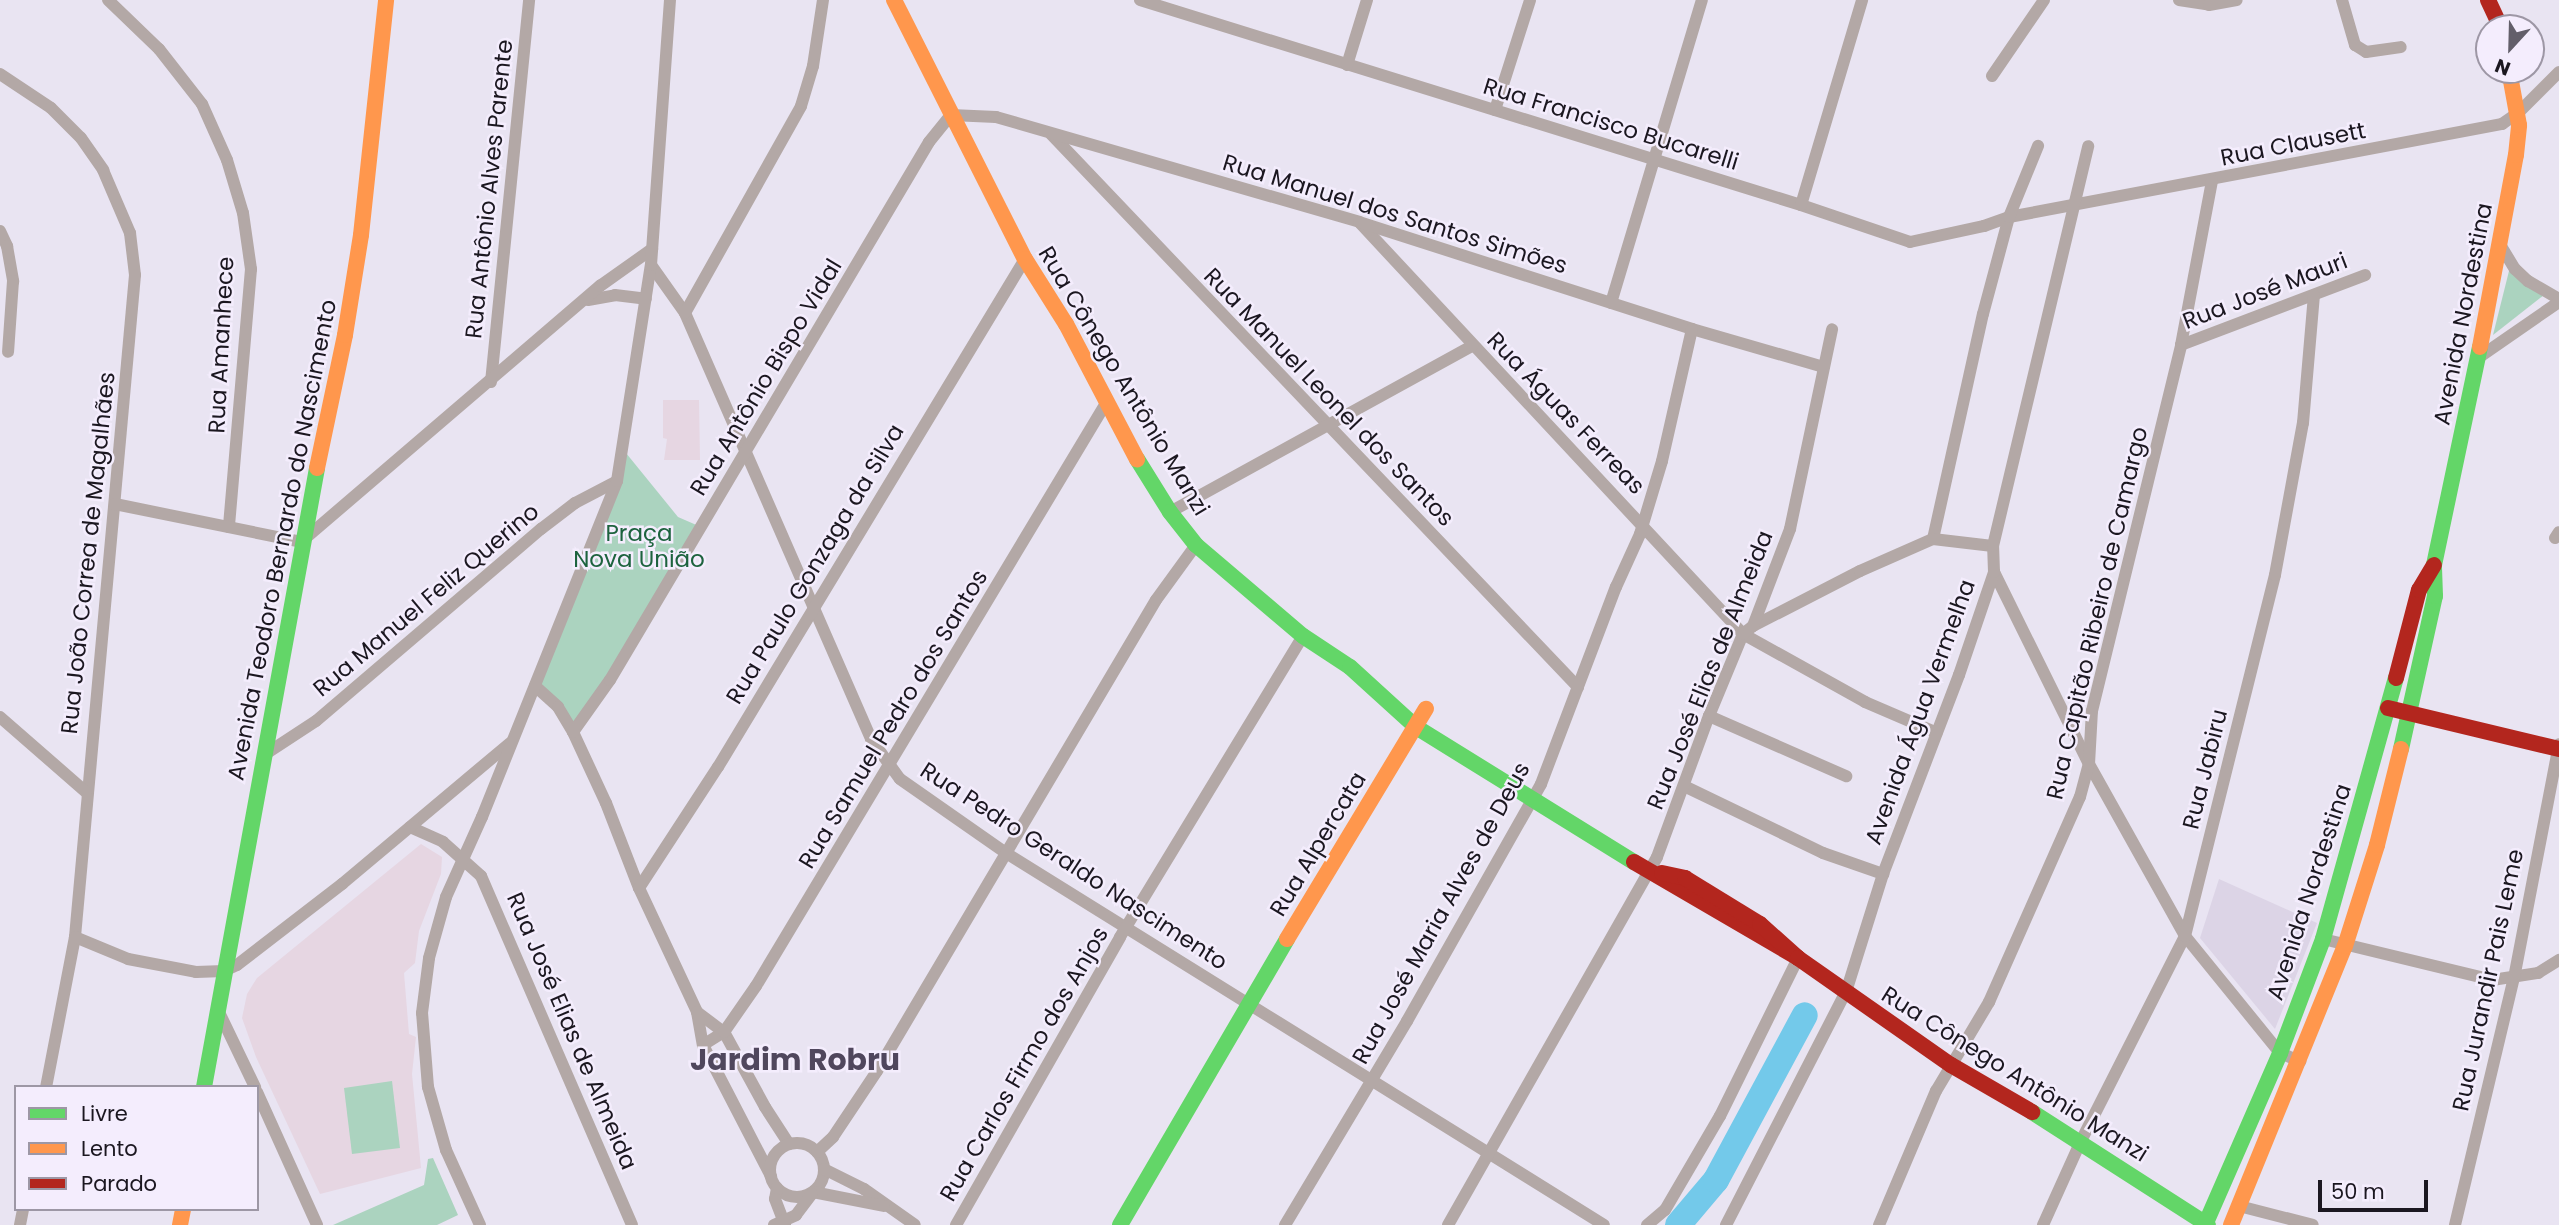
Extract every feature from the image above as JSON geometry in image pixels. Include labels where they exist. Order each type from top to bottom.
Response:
[{"type":"street","name":"Rua Amanhece","points":[[108,0],[159,49],[202,104],[227,160],[243,213],[251,269],[229,527]]},
{"type":"street","name":"Rua Antônio Alves Parente","points":[[491,382],[529,0]]},
{"type":"street","points":[[480,1225],[435,1118],[428,1087],[422,1013],[429,958],[446,897],[513,741],[617,481],[651,265],[670,0]]},
{"type":"street","points":[[685,313],[800,106],[813,66],[823,0]]},
{"type":"street","name":"Rua Cônego Antônio Manzi","points":[[894,0],[1025,259],[1066,324],[1106,404],[1170,512],[1196,545],[1303,636],[1350,667],[1416,727],[1532,801],[1651,870],[1685,878],[1760,923],[1798,958],[1951,1065],[2081,1141],[2206,1225]]},
{"type":"street","name":"Rua Francisco Bucarelli","points":[[1140,0],[1801,205],[1910,242],[1963,231],[2009,217],[2073,205]]},
{"type":"street","points":[[1347,65],[1367,0]]},
{"type":"street","points":[[1495,110],[1530,0]]},
{"type":"street","points":[[1611,303],[1656,161],[1702,0]]},
{"type":"street","points":[[1801,205],[1862,0]]},
{"type":"street","points":[[1992,76],[2044,0]]},
{"type":"street","points":[[2179,0],[2209,5],[2237,0]]},
{"type":"street","points":[[2342,0],[2355,46],[2366,52],[2401,47]]},
{"type":"street","name":"Avenida Teodoro Bernardo do Nascimento","points":[[204,1085],[302,542],[351,298],[361,235],[383,5]]},
{"type":"street","points":[[2518,113],[2559,72]]},
{"type":"street","name":"Rua João Correa de Magalhães","points":[[0,74],[51,108],[81,138],[118,200],[130,233],[135,275],[86,792],[75,937],[46,1085]]},
{"type":"street","name":"Avenida Nordestina","points":[[2231,1225],[2345,946],[2377,845],[2410,715],[2435,596],[2434,565],[2501,246],[2516,155],[2518,113],[2512,84]]},
{"type":"street","name":"Rua Clausett","points":[[2073,205],[2212,181],[2502,124],[2518,113]]},
{"type":"street","name":"Rua Manuel dos Santos Simões","points":[[951,115],[996,117],[1359,222],[1692,329],[1824,367]]},
{"type":"street","name":"Rua Antônio Bispo Vidal","points":[[573,732],[629,649],[929,142],[951,115]]},
{"type":"street","name":"Rua Manuel Leonel dos Santos","points":[[1051,134],[1578,687]]},
{"type":"street","points":[[1933,539],[1969,369],[2009,217],[2038,146]]},
{"type":"street","name":"Avenida Água Vermelha","points":[[1726,1225],[1846,992],[1883,874],[1994,572],[1993,546],[2088,146]]},
{"type":"street","name":"Rua Capitão Ribeiro de Camargo","points":[[1879,1225],[1936,1091],[1989,1002],[2073,814],[2089,764],[2092,711],[2180,345],[2212,181]]},
{"type":"street","name":"Rua Águas Ferreas","points":[[1359,222],[1472,346],[1748,630],[1865,702],[1937,733]]},
{"type":"street","points":[[0,231],[7,246],[13,281],[8,352]]},
{"type":"street","points":[[2478,358],[2559,301],[2515,269],[2501,246]]},
{"type":"street","points":[[115,504],[302,542],[618,272],[652,249]]},
{"type":"street","name":"Rua Paulo Gonzaga da Silva","points":[[639,888],[718,767],[1025,259]]},
{"type":"street","name":"Rua Pedro Geraldo Nascimento","points":[[651,265],[685,313],[871,739],[900,779],[1006,853],[1604,1225]]},
{"type":"street","name":"Rua José Mauri","points":[[2180,345],[2365,275]]},
{"type":"street","points":[[588,300],[615,295],[646,299]]},
{"type":"street","name":"Rua Jabiru","points":[[2043,1225],[2081,1141],[2185,936],[2277,562],[2303,423],[2314,295]]},
{"type":"street","name":"Rua José Maria Alves de Deus","points":[[1285,1225],[1532,801],[1643,524],[1662,461],[1692,329]]},
{"type":"street","name":"Rua José Elias de Almeida","points":[[1448,1225],[1651,870],[1709,716],[1790,529],[1832,329]]},
{"type":"street","points":[[1170,512],[1472,346]]},
{"type":"street","name":"Rua Samuel Pedro dos Santos","points":[[704,1045],[724,1032],[763,975],[1106,404]]},
{"type":"street","name":"Rua Manuel Feliz Querino","points":[[264,755],[316,721],[541,529],[575,503],[617,481]]},
{"type":"street","points":[[1748,630],[1860,571],[1933,539],[1993,546]]},
{"type":"street","points":[[817,1152],[833,1137],[877,1072],[1156,600],[1196,545]]},
{"type":"street","name":"Avenida Nordestina","points":[[2206,1225],[2280,1053],[2323,939],[2350,854],[2419,590],[2434,565]]},
{"type":"street","points":[[1994,572],[2089,764],[2185,936],[2280,1053],[2300,1061]]},
{"type":"street","name":"Rua Carlos Firmo dos Anjos","points":[[956,1225],[1126,927],[1303,636]]},
{"type":"street","points":[[535,685],[558,707],[573,732],[606,803],[639,888],[697,1012],[704,1045],[774,1182],[794,1197],[812,1193],[888,1206]]},
{"type":"street","points":[[2388,708],[2559,747]]},
{"type":"street","name":"Rua Alpercata","points":[[1120,1225],[1249,1003],[1426,709]]},
{"type":"street","points":[[1709,716],[1846,776]]},
{"type":"street","points":[[0,717],[86,792]]},
{"type":"street","points":[[75,937],[128,959],[196,972],[224,971],[262,949],[513,741]]},
{"type":"street","name":"Rua Jurandir Pais Leme","points":[[2455,1225],[2514,978],[2559,747]]},
{"type":"street","points":[[1684,786],[1823,853],[1883,874]]},
{"type":"street","name":"Rua José Elias de Almeida","points":[[410,827],[429,833],[464,859],[481,876],[632,1225]]},
{"type":"street","points":[[2323,939],[2492,980],[2538,973],[2559,960]]},
{"type":"street","points":[[1647,1225],[1665,1210],[1720,1116],[1798,958]]},
{"type":"street","points":[[217,1008],[254,1085]]},
{"type":"street","points":[[697,1012],[724,1032],[765,1107],[789,1144]]},
{"type":"street","points":[[259,1096],[317,1225]]},
{"type":"street","points":[[789,1144],[807,1145],[817,1152],[824,1169],[821,1182],[803,1209],[781,1224],[775,1199],[776,1153],[789,1144]]},
{"type":"street","points":[[824,1169],[864,1189],[915,1225]]},
{"type":"street","points":[[2239,1206],[2314,1225]]},
{"type":"shaded area","points":[[663,400],[699,400],[700,460],[664,460],[667,439],[663,438]]},
{"type":"shaded area","points":[[421,844],[442,857],[441,874],[419,931],[415,963],[404,973],[409,1034],[416,1037],[412,1074],[421,1168],[320,1194],[256,1057],[242,1018],[247,994],[257,978]]},
{"type":"shaded area","points":[[2219,879],[2317,923],[2275,1029],[2200,938]]},
{"type":"green space","points":[[2510,267],[2544,295],[2493,335]]},
{"type":"green space","name":"Praça Nova União","points":[[626,453],[678,517],[701,527],[574,731],[538,684]]},
{"type":"green space","points":[[392,1081],[400,1148],[352,1154],[344,1088]]},
{"type":"green space","points":[[433,1158],[458,1215],[437,1225],[333,1225],[424,1185],[428,1159]]},
{"type":"waterway","points":[[1678,1225],[1716,1180],[1805,1015]]},
{"type":"traffic: fast","points":[[2401,749],[2435,596],[2434,565],[2480,347]]},
{"type":"traffic: fast","points":[[1137,459],[1170,512],[1196,545],[1303,636],[1350,667],[1416,727],[1634,862]]},
{"type":"traffic: fast","points":[[204,1085],[317,468]]},
{"type":"traffic: fast","points":[[2205,1225],[2280,1053],[2323,939],[2396,678]]},
{"type":"traffic: fast","points":[[1120,1225],[1287,939]]},
{"type":"traffic: fast","points":[[2032,1112],[2208,1225]]},
{"type":"traffic: slow","points":[[317,468],[345,335],[361,235],[386,0]]},
{"type":"traffic: slow","points":[[894,0],[1025,259],[1066,324],[1137,459]]},
{"type":"traffic: slow","points":[[2480,347],[2516,155],[2519,125],[2512,84]]},
{"type":"traffic: slow","points":[[1287,939],[1426,709]]},
{"type":"traffic: slow","points":[[2231,1225],[2345,946],[2377,845],[2401,749]]},
{"type":"traffic: slow","points":[[180,1225],[183,1211]]},
{"type":"traffic: jam","points":[[2488,0],[2494,14]]},
{"type":"traffic: jam","points":[[2396,678],[2419,590],[2434,565]]},
{"type":"traffic: jam","points":[[2388,708],[2559,749]]},
{"type":"traffic: jam","points":[[1634,862],[1798,958]]},
{"type":"traffic: jam","points":[[1662,873],[1685,878],[1760,924],[1798,958],[1951,1065],[2032,1112]]},
{"type":"district","name":"Jardim Robru","points":[[795,1060]]}]
